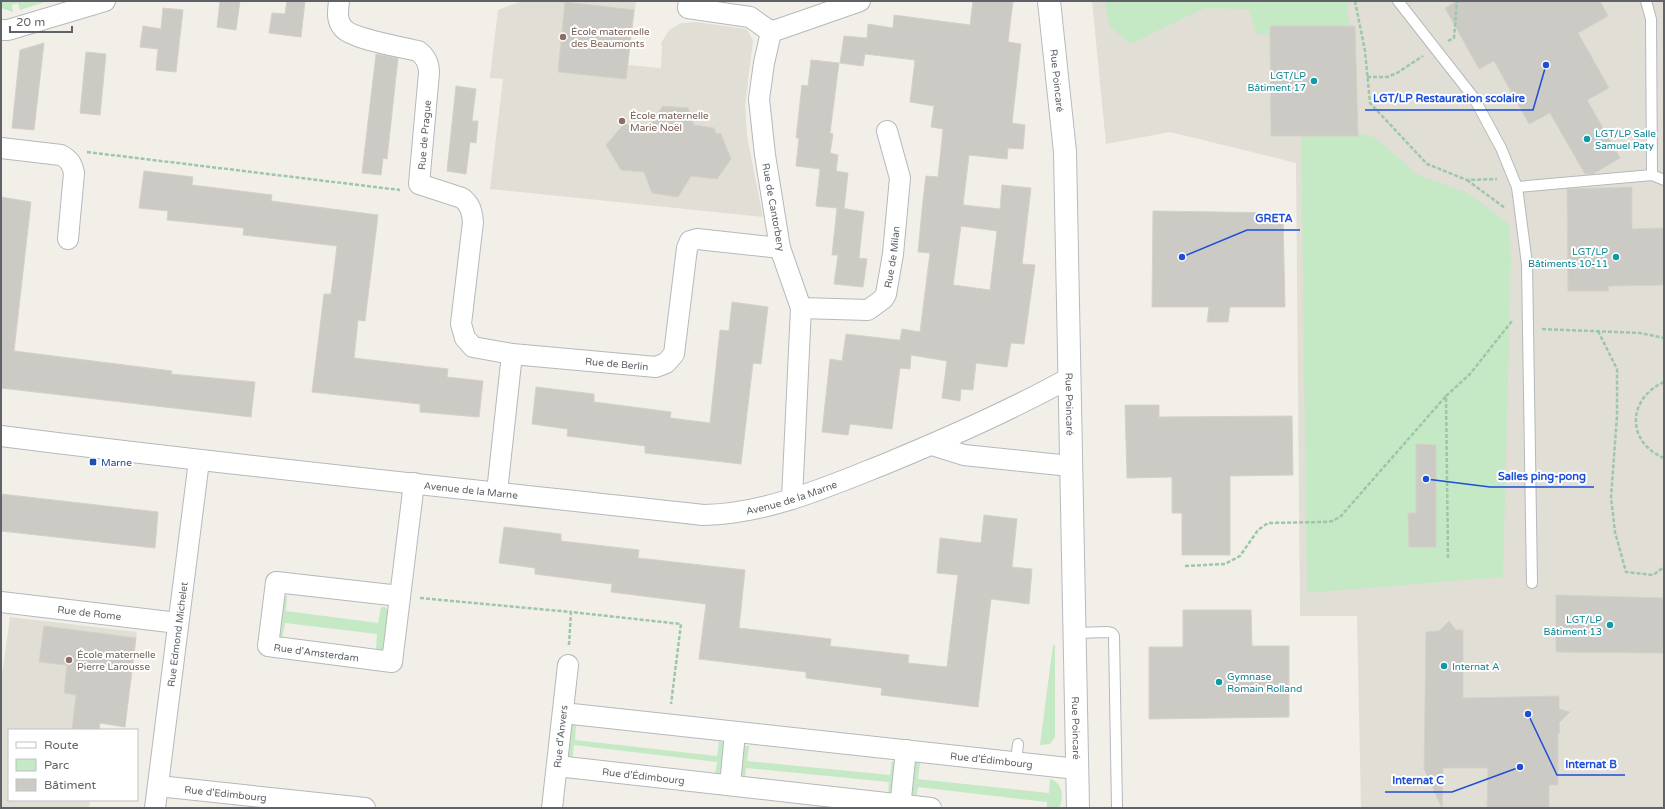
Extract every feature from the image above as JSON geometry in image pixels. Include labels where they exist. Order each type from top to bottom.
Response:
[{"type":"street","points":[[1,30],[15,28],[105,1]]},
{"type":"street","name":"Rue de Prague","points":[[339,1],[339,21],[348,33],[418,51],[423,54],[429,65],[419,184],[462,198],[468,202],[471,209],[473,222],[461,324],[465,338],[473,347],[512,354]]},
{"type":"street","points":[[689,1],[688,8],[750,17],[770,30],[860,1]]},
{"type":"street","name":"Rue Poincaré","points":[[1049,1],[1065,152],[1070,466],[1078,808]]},
{"type":"street","name":"Rue de Cantorbery","points":[[770,30],[759,99],[765,155],[780,248],[801,308],[792,499]]},
{"type":"street","name":"Rue de Milan","points":[[801,308],[868,310],[883,299],[886,294],[893,254],[900,178],[886,131]]},
{"type":"street","points":[[1,148],[61,155],[68,159],[72,165],[74,173],[68,239]]},
{"type":"street","name":"Rue de Berlin","points":[[512,354],[656,367],[666,363],[674,354],[687,248],[690,241],[697,239],[780,248]]},
{"type":"street","points":[[497,492],[512,354]]},
{"type":"street","name":"Avenue de la Marne","points":[[1,436],[199,461],[703,515],[725,514],[744,511],[792,499],[861,474],[932,445],[1019,405],[1069,378]]},
{"type":"street","points":[[932,445],[964,455],[1070,466]]},
{"type":"street","name":"Rue Edmond Michelet","points":[[155,808],[199,461]]},
{"type":"street","name":"Rue d'Amsterdam","points":[[400,596],[276,582],[268,646],[392,662],[414,483]]},
{"type":"street","name":"Rue de Rome","points":[[1,602],[178,623]]},
{"type":"street","name":"Rue d'Anvers","points":[[552,808],[568,665]]},
{"type":"street","name":"Rue d’Édimbourg","points":[[563,713],[736,733],[906,750],[1017,753],[1077,769]]},
{"type":"street","points":[[730,785],[736,733]]},
{"type":"street","points":[[900,806],[906,750]]},
{"type":"street","name":"Rue d’Édimbourg","points":[[557,766],[900,806],[931,808]]},
{"type":"street","name":"Rue d'Edimbourg","points":[[158,786],[359,808]]},
{"type":"lane","points":[[1398,1],[1474,98],[1501,148],[1515,182],[1527,264],[1532,583]]},
{"type":"lane","points":[[1646,1],[1651,19],[1652,175]]},
{"type":"lane","points":[[1515,182],[1652,175],[1664,180]]},
{"type":"lane","points":[[1074,633],[1108,632],[1112,633],[1114,636],[1117,808]]},
{"type":"path","points":[[1355,1],[1365,51],[1370,103],[1427,164],[1467,180],[1521,220]]},
{"type":"path","points":[[1368,77],[1387,77],[1397,73],[1435,48],[1454,38],[1457,1]]},
{"type":"path","points":[[61,155],[80,151],[403,190]]},
{"type":"path","points":[[1467,180],[1515,182]]},
{"type":"path","points":[[1185,566],[1225,564],[1240,556],[1258,530],[1268,523],[1324,522],[1333,521],[1341,516],[1446,396],[1470,374],[1528,302]]},
{"type":"path","points":[[1528,328],[1640,333],[1664,338]]},
{"type":"path","points":[[1598,331],[1617,369],[1617,416],[1612,497],[1615,532],[1624,566],[1626,572],[1653,575],[1664,567]]},
{"type":"path","points":[[1664,382],[1653,387],[1644,396],[1637,408],[1635,421],[1638,434],[1644,445],[1654,454],[1664,458]]},
{"type":"path","points":[[1446,396],[1448,558]]},
{"type":"path","points":[[400,596],[681,624],[668,725]]},
{"type":"path","points":[[568,665],[571,612]]},
{"type":"shaded area","name":"École maternelle Marie Noël","points":[[522,1],[636,1],[628,65],[661,68],[661,43],[669,30],[681,23],[696,22],[747,29],[753,41],[745,105],[747,136],[763,217],[490,189],[503,79],[490,78],[498,10]]},
{"type":"shaded area","points":[[1092,1],[1664,1],[1664,808],[1361,808],[1357,616],[1300,616],[1296,163],[1170,132],[1106,144]]},
{"type":"shaded area","name":"École maternelle Pierre Larousse","points":[[10,617],[137,632],[125,727],[100,723],[99,729],[8,729],[8,801],[90,801],[89,808],[1,808],[1,683]]},
{"type":"green space","points":[[1,1],[48,1],[20,10],[18,3],[12,5],[13,12],[1,8]]},
{"type":"green space","points":[[1105,1],[1347,1],[1350,38],[1256,34],[1249,9],[1205,8],[1130,44],[1109,26]]},
{"type":"green space","points":[[1301,123],[1374,137],[1418,175],[1468,193],[1509,224],[1511,257],[1503,577],[1307,593]]},
{"type":"green space","points":[[284,596],[287,596],[286,611],[378,623],[381,607],[385,607],[388,610],[383,648],[381,651],[376,650],[377,634],[285,623],[282,640],[278,639]]},
{"type":"green space","points":[[1053,645],[1055,645],[1055,737],[1050,744],[1040,745]]},
{"type":"green space","points":[[571,724],[576,724],[575,740],[717,756],[719,741],[724,743],[721,774],[715,775],[717,762],[574,745],[572,761],[568,760],[569,726]]},
{"type":"green space","points":[[744,746],[749,746],[747,761],[890,775],[892,761],[896,761],[894,793],[888,794],[889,782],[746,768],[745,779],[740,779],[741,750]]},
{"type":"green space","points":[[916,762],[920,763],[918,779],[1049,793],[1050,779],[1058,783],[1060,787],[1062,795],[1061,804],[1059,808],[1047,808],[1047,802],[918,787],[916,799],[910,798],[914,764]]},
{"type":"building","points":[[220,1],[240,1],[236,30],[217,27]]},
{"type":"building","points":[[287,1],[305,1],[301,37],[269,33],[272,13],[285,14]]},
{"type":"building","points":[[973,1],[1013,1],[1008,42],[1021,44],[1012,123],[1025,125],[1023,149],[1008,148],[1007,159],[969,155],[963,205],[1000,209],[1002,185],[1031,188],[1022,264],[1035,265],[1024,344],[1011,343],[1007,367],[976,363],[973,390],[961,389],[960,401],[942,398],[947,361],[911,355],[910,369],[900,368],[892,429],[850,424],[848,435],[822,432],[830,359],[842,361],[846,334],[900,340],[902,329],[920,332],[930,253],[918,252],[923,200],[926,176],[938,177],[943,129],[931,127],[934,106],[910,102],[915,60],[865,54],[863,66],[840,63],[844,36],[867,38],[868,24],[893,28],[894,15],[970,25]],"holes":[[[961,226],[997,231],[990,290],[953,285]]]},
{"type":"building","points":[[1457,1],[1600,1],[1608,16],[1578,33],[1609,88],[1587,100],[1620,158],[1593,174],[1585,174],[1550,113],[1529,124],[1494,61],[1479,69],[1445,8]]},
{"type":"building","points":[[565,2],[634,10],[626,79],[558,72]]},
{"type":"building","points":[[163,8],[183,10],[176,72],[156,70],[158,49],[140,47],[143,26],[161,29]]},
{"type":"building","name":"LGT/LP Bâtiment 17","points":[[1270,26],[1355,26],[1358,136],[1271,136]]},
{"type":"building","points":[[44,43],[34,130],[12,128],[20,50]]},
{"type":"building","points":[[86,52],[106,54],[100,115],[80,113]]},
{"type":"building","points":[[376,54],[398,58],[387,159],[383,158],[381,175],[362,173]]},
{"type":"building","points":[[811,60],[839,63],[830,133],[833,134],[830,153],[838,155],[836,171],[848,173],[844,209],[864,212],[859,258],[867,259],[863,287],[834,284],[838,255],[832,255],[837,208],[816,206],[820,169],[796,166],[799,138],[796,138],[802,85],[808,86]]},
{"type":"building","points":[[456,86],[476,89],[472,121],[478,121],[476,143],[470,142],[466,174],[447,171]]},
{"type":"building","points":[[663,106],[688,108],[694,125],[714,128],[716,133],[721,134],[731,159],[717,179],[691,176],[678,197],[652,193],[644,172],[621,170],[606,145],[624,124],[648,126]]},
{"type":"building","points":[[144,171],[193,177],[192,185],[272,195],[271,201],[378,215],[365,321],[358,320],[354,358],[448,369],[447,377],[483,381],[479,417],[420,412],[420,404],[312,392],[324,294],[331,294],[337,246],[243,235],[244,228],[167,220],[168,211],[139,208]]},
{"type":"building","name":"LGT/LP Bâtiments 10-11","points":[[1632,187],[1632,229],[1664,228],[1664,285],[1608,286],[1609,291],[1568,291],[1567,189]]},
{"type":"building","points":[[1,197],[31,202],[14,351],[172,371],[171,374],[255,382],[251,417],[1,388]]},
{"type":"building","points":[[1153,211],[1283,213],[1285,307],[1230,307],[1228,322],[1207,322],[1209,307],[1152,307]]},
{"type":"building","points":[[732,302],[768,307],[761,364],[753,363],[741,464],[645,453],[645,446],[567,436],[568,429],[532,424],[536,387],[594,394],[594,402],[671,412],[670,418],[710,423],[720,330],[729,331]]},
{"type":"building","points":[[1125,405],[1159,405],[1159,417],[1292,416],[1293,475],[1230,476],[1230,555],[1182,555],[1182,513],[1172,513],[1172,477],[1127,478]]},
{"type":"building","points":[[1416,444],[1436,445],[1436,547],[1409,547],[1408,513],[1416,513]]},
{"type":"building","points":[[1,494],[158,512],[155,548],[1,531]]},
{"type":"building","points":[[984,515],[1017,519],[1012,567],[1032,569],[1029,604],[991,599],[978,707],[881,695],[882,688],[806,678],[806,672],[699,659],[706,604],[611,592],[612,584],[535,574],[535,568],[499,563],[504,527],[561,534],[561,541],[639,550],[638,558],[745,570],[739,628],[831,639],[830,646],[909,655],[908,663],[947,667],[958,575],[937,573],[940,538],[981,543]]},
{"type":"building","name":"LGT/LP Bâtiment 13","points":[[1556,595],[1664,598],[1664,653],[1556,652]]},
{"type":"building","name":"Gymnase Romain Rolland","points":[[1183,610],[1251,610],[1252,646],[1289,646],[1289,717],[1149,719],[1149,647],[1183,647]]},
{"type":"building","points":[[1449,621],[1456,630],[1463,630],[1463,698],[1559,696],[1559,709],[1570,712],[1559,723],[1558,785],[1549,785],[1549,808],[1487,808],[1488,768],[1443,768],[1442,808],[1424,769],[1426,632],[1439,631]]},
{"type":"building","points":[[44,626],[136,638],[125,727],[100,723],[99,729],[72,729],[76,695],[64,693],[67,665],[39,662]]},
{"type":"place","name":"École maternelle des Beaumonts","points":[[563,37]]},
{"type":"place","name":"LGT/LP Restauration scolaire","points":[[1546,65]]},
{"type":"place","name":"LGT/LP Bâtiment 17","points":[[1314,81]]},
{"type":"place","name":"École maternelle Marie Noël","points":[[622,121]]},
{"type":"place","name":"LGT/LP Salle Samuel Paty","points":[[1587,139]]},
{"type":"place","name":"GRETA","points":[[1182,257]]},
{"type":"place","name":"LGT/LP Bâtiments 10-11","points":[[1616,257]]},
{"type":"place","name":"Marne","points":[[93,462]]},
{"type":"place","name":"Salles ping-pong","points":[[1426,479]]},
{"type":"place","name":"LGT/LP Bâtiment 13","points":[[1610,625]]},
{"type":"place","name":"École maternelle Pierre Larousse","points":[[69,660]]},
{"type":"place","name":"Internat A","points":[[1444,666]]},
{"type":"place","name":"Gymnase Romain Rolland","points":[[1219,682]]},
{"type":"place","name":"Internat B","points":[[1528,714]]},
{"type":"place","name":"Internat C","points":[[1520,767]]}]
